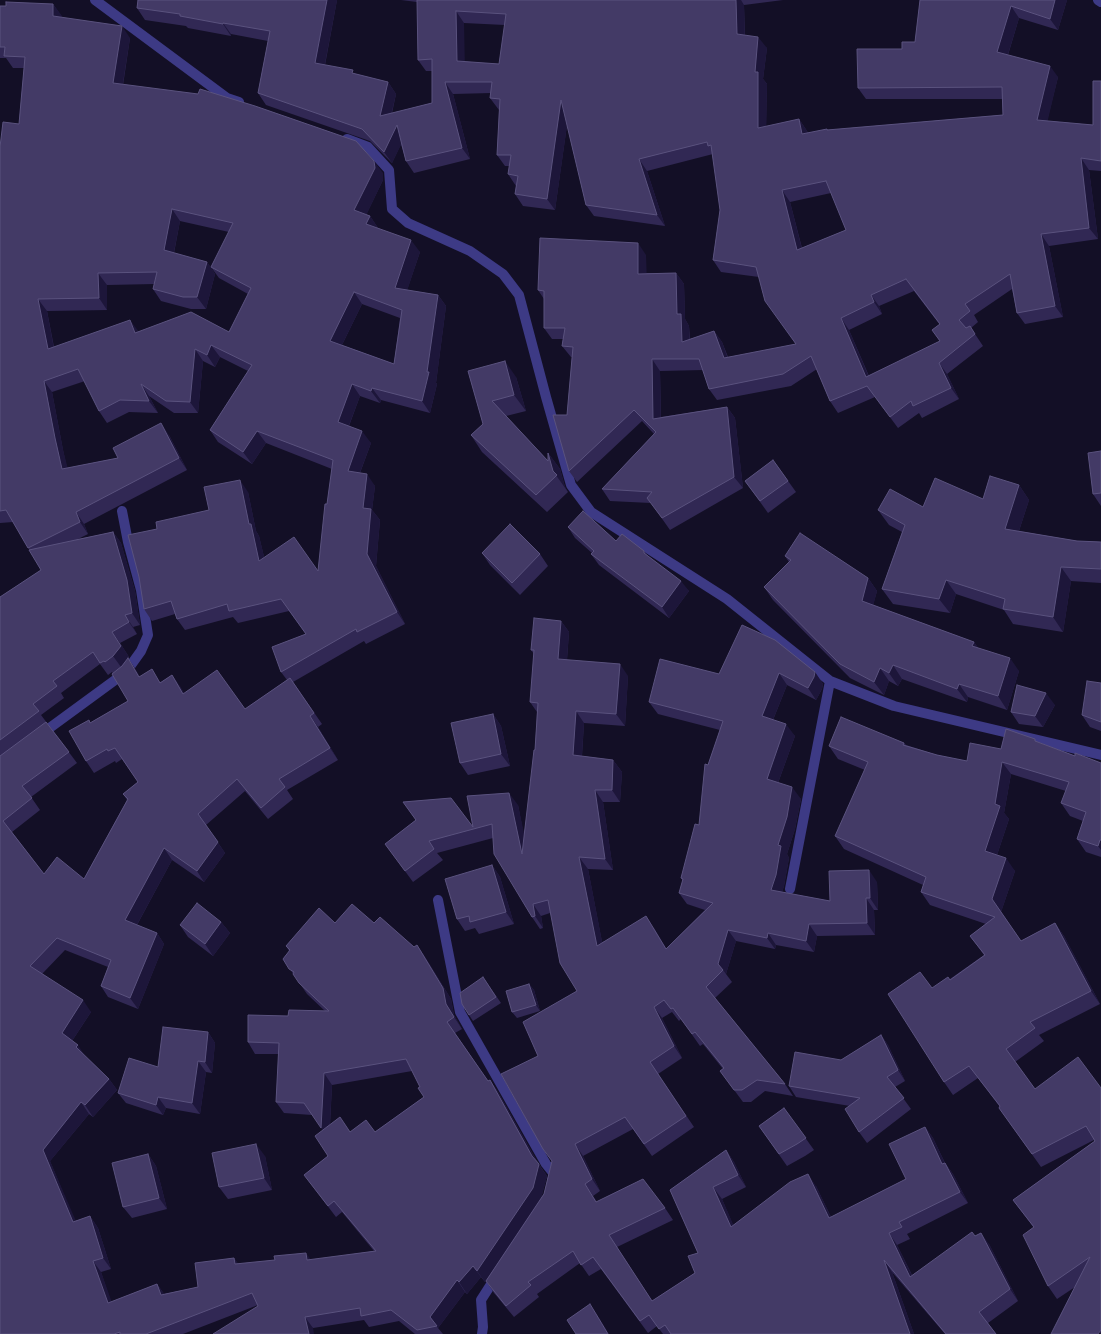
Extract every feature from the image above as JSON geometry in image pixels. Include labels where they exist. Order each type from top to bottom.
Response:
[{"type":"street","points":[[95,0],[227,98],[250,106]]},
{"type":"street","points":[[339,137],[368,147],[389,170],[392,209],[397,214],[408,223],[470,251],[503,274],[519,295],[571,485],[591,512],[727,599],[830,681],[894,706],[1101,755]]},
{"type":"street","points":[[34,740],[126,672],[141,651],[148,635],[140,590],[122,511]]},
{"type":"street","points":[[790,889],[830,681]]},
{"type":"street","points":[[438,900],[460,1012],[546,1164],[554,1174],[550,1188]]},
{"type":"street","points":[[482,1334],[483,1327],[481,1300],[503,1267]]},
{"type":"building","points":[[138,0],[327,0],[315,63],[353,70],[352,73],[388,82],[380,116],[432,103],[432,59],[418,60],[417,0],[736,0],[737,34],[758,37],[755,72],[758,72],[758,128],[799,119],[802,134],[827,129],[1003,115],[1002,87],[858,88],[857,49],[902,49],[902,42],[915,42],[920,0],[1055,0],[1050,19],[1011,6],[997,52],[1050,66],[1037,120],[1093,125],[1093,81],[1101,81],[1101,161],[1081,158],[1089,228],[1041,234],[1055,306],[1017,313],[1010,274],[965,304],[970,311],[959,320],[966,328],[970,326],[975,334],[939,363],[951,388],[913,406],[911,401],[890,417],[867,386],[830,401],[811,356],[783,374],[709,389],[699,359],[652,359],[653,419],[727,407],[734,477],[662,518],[647,498],[652,492],[602,489],[656,432],[634,410],[569,471],[553,415],[567,415],[573,347],[562,346],[565,328],[544,328],[544,291],[538,290],[540,238],[638,243],[638,274],[676,273],[677,314],[681,314],[682,342],[714,331],[724,358],[796,344],[765,301],[756,267],[713,260],[720,210],[711,145],[708,146],[707,142],[639,159],[657,215],[586,205],[561,100],[547,199],[515,194],[518,176],[508,174],[511,155],[497,155],[500,99],[490,98],[492,82],[445,82],[462,148],[406,161],[397,125],[384,152],[362,129],[258,93],[270,31],[180,16],[180,14],[137,8]],"holes":[[[456,11],[506,14],[499,64],[457,61]],[[826,181],[846,230],[797,250],[782,190]],[[906,279],[940,324],[932,330],[940,341],[866,377],[841,318],[874,302],[871,295]]]},
{"type":"building","points":[[6,2],[53,4],[53,16],[122,26],[113,83],[198,94],[200,89],[255,106],[356,141],[374,161],[375,168],[354,210],[370,216],[366,224],[411,240],[395,288],[438,295],[427,372],[429,372],[422,401],[372,388],[371,391],[352,384],[338,422],[362,431],[348,471],[367,474],[363,508],[371,509],[367,554],[397,612],[357,632],[356,629],[281,672],[272,647],[306,634],[281,599],[229,611],[227,604],[177,619],[171,601],[144,609],[139,577],[128,535],[157,529],[156,522],[209,510],[204,487],[240,480],[249,524],[251,524],[259,561],[294,537],[318,571],[325,504],[327,504],[333,460],[257,431],[243,452],[210,430],[252,365],[211,345],[207,355],[195,349],[190,402],[166,401],[141,384],[149,401],[120,400],[99,411],[78,369],[44,381],[62,469],[118,458],[113,448],[161,423],[179,458],[76,512],[80,522],[28,548],[6,510],[0,511],[0,147],[3,122],[19,124],[25,57],[4,56],[5,47],[0,47],[0,6],[6,6]],"holes":[[[172,209],[233,223],[211,267],[251,288],[229,332],[191,312],[135,333],[130,320],[48,349],[38,299],[99,298],[98,273],[157,272],[153,289],[183,297],[197,297],[207,262],[164,250]],[[354,292],[402,310],[394,364],[330,341]]]},
{"type":"building","points":[[505,361],[514,395],[492,401],[548,461],[548,453],[553,471],[557,475],[536,495],[471,435],[483,424],[468,371]]},
{"type":"building","points":[[1101,451],[1101,493],[1093,494],[1088,453]]},
{"type":"building","points":[[773,460],[788,481],[760,501],[745,481]]},
{"type":"building","points":[[990,476],[1019,485],[1005,529],[1077,541],[1101,542],[1101,569],[1061,567],[1053,617],[1003,609],[1005,599],[946,580],[939,599],[882,589],[905,525],[878,510],[890,489],[923,507],[935,478],[983,499]]},
{"type":"building","points":[[583,511],[616,541],[622,534],[681,581],[662,607],[591,554],[594,551],[568,527]]},
{"type":"building","points":[[510,524],[540,554],[512,583],[482,553]]},
{"type":"building","points":[[113,532],[127,580],[132,613],[125,615],[129,622],[112,632],[121,646],[113,656],[105,662],[100,663],[93,652],[53,681],[57,686],[33,704],[39,711],[0,740],[0,597],[41,570],[29,550]]},
{"type":"building","points":[[800,533],[868,578],[862,601],[974,642],[972,646],[1010,658],[998,696],[959,684],[957,689],[893,665],[889,673],[880,668],[874,682],[840,664],[764,587],[791,560],[785,556]]},
{"type":"building","points":[[534,618],[561,621],[558,659],[620,664],[616,714],[576,711],[573,755],[613,760],[612,790],[595,790],[605,859],[579,857],[597,946],[646,916],[666,949],[713,903],[679,893],[683,879],[681,878],[695,824],[699,825],[705,764],[708,765],[723,721],[649,702],[660,659],[719,674],[742,625],[775,640],[815,672],[808,688],[779,673],[762,716],[786,724],[767,779],[792,787],[787,817],[778,845],[781,846],[776,875],[771,890],[830,901],[829,871],[869,870],[870,898],[866,898],[867,923],[809,924],[806,941],[768,933],[767,938],[728,930],[718,964],[723,970],[706,987],[785,1084],[757,1080],[742,1090],[734,1090],[720,1071],[724,1068],[695,1032],[692,1034],[673,1008],[671,1009],[664,1000],[654,1007],[674,1046],[650,1062],[686,1116],[644,1144],[625,1117],[575,1144],[592,1179],[585,1184],[596,1202],[643,1179],[665,1208],[609,1235],[652,1301],[695,1273],[688,1256],[698,1253],[670,1190],[726,1150],[738,1175],[713,1187],[731,1227],[790,1182],[808,1174],[829,1218],[906,1179],[889,1144],[925,1127],[942,1164],[945,1163],[960,1192],[899,1222],[902,1227],[889,1233],[910,1277],[972,1232],[975,1236],[981,1233],[1010,1289],[979,1312],[996,1334],[946,1334],[884,1260],[910,1334],[671,1334],[665,1325],[659,1329],[649,1315],[640,1321],[593,1257],[581,1265],[573,1251],[528,1282],[531,1285],[506,1306],[486,1281],[544,1194],[552,1161],[543,1149],[501,1074],[538,1056],[523,1022],[577,991],[560,963],[548,900],[533,904],[535,916],[532,917],[494,854],[492,824],[429,841],[434,849],[405,871],[385,844],[416,820],[403,802],[451,798],[473,827],[467,796],[509,793],[522,854],[535,750],[538,703],[530,702],[534,650],[531,650]]},
{"type":"building","points":[[128,658],[139,677],[152,669],[160,683],[172,675],[183,694],[217,670],[245,709],[290,678],[314,713],[310,716],[330,748],[279,779],[285,787],[261,808],[237,779],[198,814],[218,842],[197,871],[164,848],[125,920],[157,933],[130,998],[101,986],[111,960],[57,938],[30,966],[83,1000],[62,1033],[78,1045],[76,1047],[109,1079],[85,1105],[81,1102],[43,1150],[73,1222],[90,1216],[103,1258],[93,1261],[108,1303],[157,1284],[161,1295],[198,1287],[195,1263],[234,1258],[235,1264],[275,1260],[274,1256],[306,1253],[307,1260],[376,1251],[334,1201],[328,1206],[304,1175],[328,1156],[315,1136],[340,1117],[350,1132],[366,1120],[375,1132],[424,1097],[418,1088],[420,1087],[406,1059],[324,1073],[321,1128],[304,1103],[276,1102],[279,1043],[248,1042],[248,1015],[288,1016],[289,1010],[329,1011],[299,983],[293,974],[294,972],[289,969],[283,959],[290,950],[286,946],[319,908],[335,923],[352,904],[374,923],[380,917],[414,947],[417,945],[443,988],[446,1004],[454,1017],[447,1022],[488,1081],[490,1080],[532,1156],[539,1164],[533,1188],[477,1271],[473,1266],[459,1282],[457,1280],[430,1317],[437,1326],[417,1330],[391,1310],[361,1316],[360,1308],[305,1317],[309,1334],[213,1334],[258,1306],[252,1293],[146,1334],[120,1334],[120,1332],[114,1334],[0,1334],[0,756],[46,722],[69,752],[22,786],[32,798],[3,821],[44,874],[57,857],[84,879],[128,799],[123,794],[138,782],[115,748],[108,751],[107,749],[86,761],[69,731],[89,720],[90,723],[128,701],[112,674],[122,666]]},
{"type":"building","points":[[1087,681],[1101,683],[1101,722],[1082,715]]},
{"type":"building","points":[[1017,685],[1046,693],[1035,716],[1011,712]]},
{"type":"building","points":[[493,714],[501,754],[460,763],[451,723]]},
{"type":"building","points":[[841,717],[904,743],[903,745],[937,755],[967,761],[970,743],[1001,749],[1006,729],[1035,739],[1035,741],[1075,756],[1075,753],[1101,763],[1101,840],[1098,846],[1077,839],[1086,812],[1061,803],[1069,782],[1002,762],[995,804],[1000,806],[985,851],[1006,858],[992,899],[1021,941],[1055,923],[1091,991],[1030,1022],[1035,1028],[1006,1049],[1035,1089],[1078,1057],[1101,1088],[1101,1330],[1098,1334],[1051,1334],[1090,1257],[1048,1286],[1023,1235],[1034,1227],[1013,1200],[1095,1141],[1086,1126],[1032,1154],[999,1108],[1000,1106],[969,1066],[944,1082],[888,994],[920,972],[932,988],[948,977],[950,980],[985,955],[970,936],[995,917],[921,892],[926,877],[835,836],[868,762],[829,746]]},
{"type":"building","points":[[492,865],[506,912],[470,922],[469,916],[457,919],[445,879]]},
{"type":"building","points":[[197,903],[221,922],[205,944],[180,925]]},
{"type":"building","points":[[483,977],[496,997],[469,1015],[462,1004],[460,993]]},
{"type":"building","points":[[529,984],[536,1005],[512,1012],[506,991]]},
{"type":"building","points":[[163,1027],[208,1032],[205,1062],[198,1061],[192,1103],[158,1097],[156,1105],[118,1093],[129,1058],[158,1067]]},
{"type":"building","points":[[881,1035],[898,1070],[887,1077],[904,1098],[859,1132],[845,1109],[860,1098],[789,1086],[795,1052],[841,1060]]},
{"type":"building","points":[[784,1108],[806,1138],[779,1154],[759,1126]]},
{"type":"building","points":[[256,1144],[264,1178],[219,1187],[212,1153]]},
{"type":"building","points":[[148,1154],[159,1198],[123,1207],[112,1163]]},
{"type":"building","points":[[590,1304],[608,1334],[576,1334],[567,1320]]}]
